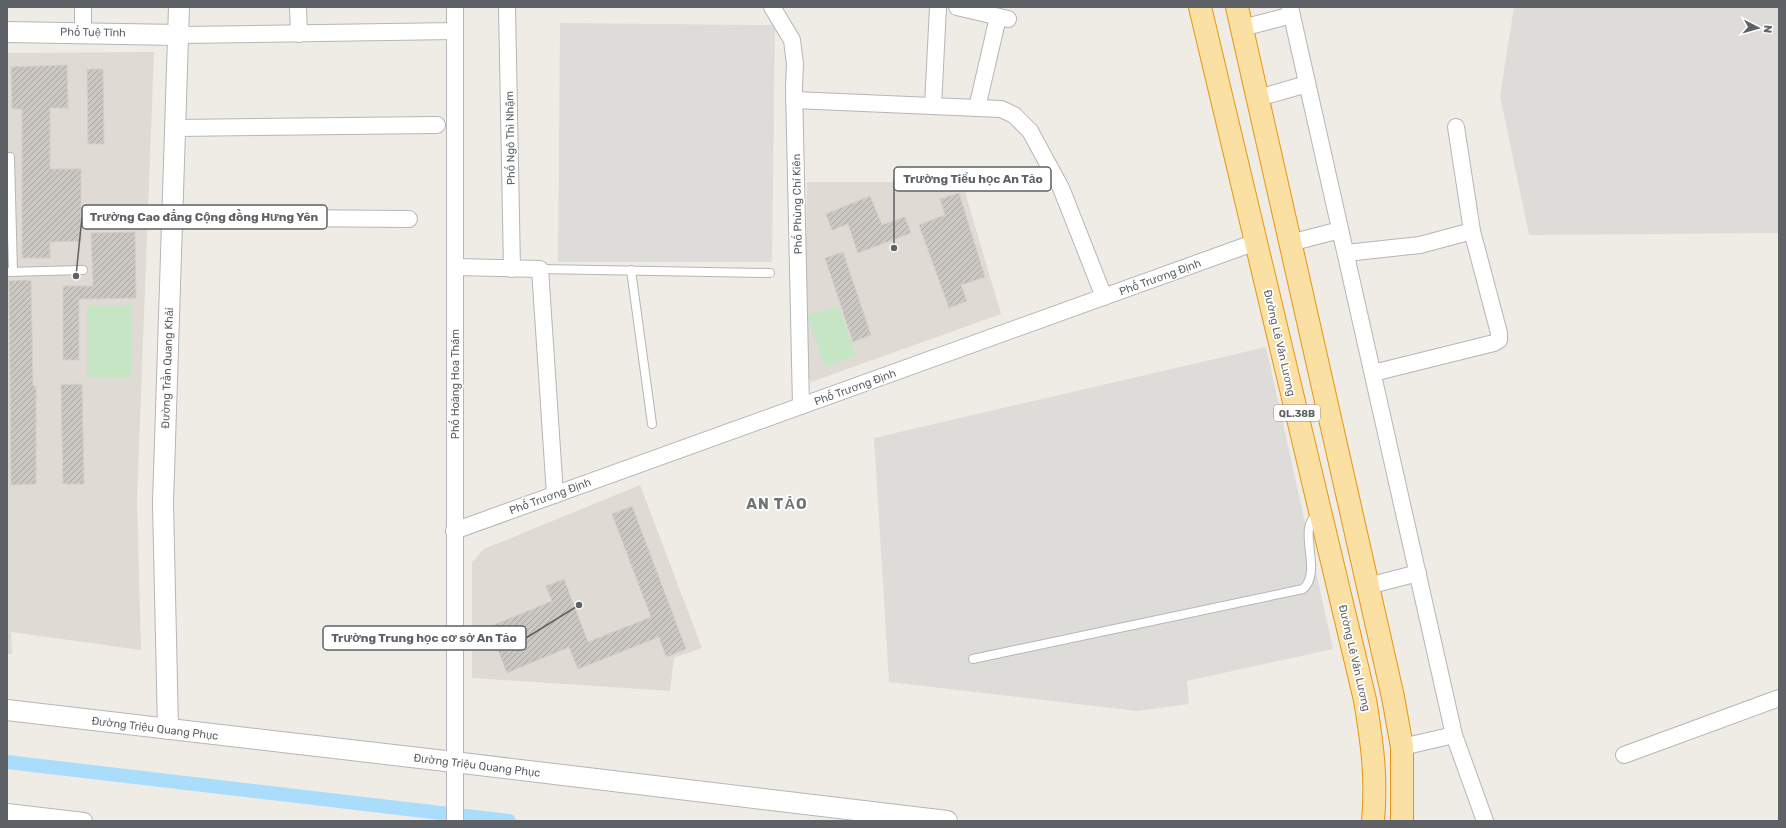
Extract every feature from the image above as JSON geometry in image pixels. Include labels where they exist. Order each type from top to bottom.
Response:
[{"type":"highway","name":"Đường Lê Văn Lương","points":[[1200,7],[1365,700],[1374,749],[1376,789],[1374,821]]},
{"type":"highway","name":"QL.38B","points":[[1239,17],[1393,697],[1402,747],[1402,821]]},
{"type":"street","points":[[83,7],[83,32]]},
{"type":"street","name":"Đường Trần Quang Khải","points":[[168,729],[163,503],[179,7]]},
{"type":"street","points":[[298,7],[299,34]]},
{"type":"street","name":"Phố Hoàng Hoa Thám","points":[[455,7],[455,821]]},
{"type":"street","name":"Phố Ngô Thì Nhậm","points":[[507,7],[512,269]]},
{"type":"street","name":"Phố Phùng Chí Kiên","points":[[772,7],[792,40],[795,64],[794,100],[801,406]]},
{"type":"street","points":[[933,106],[938,7]]},
{"type":"street","points":[[957,7],[977,9],[1003,18],[977,108]]},
{"type":"street","points":[[1239,17],[1291,11],[1454,735],[1485,821]]},
{"type":"street","points":[[179,35],[455,31]]},
{"type":"street","name":"Phố Tuệ Tĩnh","points":[[7,32],[83,32],[179,35]]},
{"type":"street","points":[[1258,98],[1307,84]]},
{"type":"street","points":[[794,100],[1001,109],[1014,115],[1030,130],[1061,188],[1104,297]]},
{"type":"street","points":[[175,128],[437,125]]},
{"type":"street","points":[[1373,373],[1494,344],[1499,340],[1499,333],[1472,231],[1456,127]]},
{"type":"street","points":[[172,217],[409,219]]},
{"type":"street","points":[[1290,243],[1340,230]]},
{"type":"street","points":[[1346,253],[1420,245],[1472,231]]},
{"type":"street","name":"Phố Trương Định","points":[[454,531],[1256,242]]},
{"type":"street","points":[[455,268],[540,269],[554,495]]},
{"type":"street","points":[[1368,586],[1418,573]]},
{"type":"street","points":[[1624,755],[1779,698]]},
{"type":"street","name":"Đường Triệu Quang Phục","points":[[7,710],[947,821]]},
{"type":"street","points":[[1402,747],[1454,735]]},
{"type":"street","points":[[7,812],[84,821]]},
{"type":"lane","points":[[7,157],[10,157],[10,272],[83,270]]},
{"type":"lane","points":[[540,269],[770,273]]},
{"type":"lane","points":[[631,270],[652,424]]},
{"type":"lane","points":[[973,659],[1303,589],[1309,581],[1311,567],[1308,525],[1313,517],[1320,512]]},
{"type":"shaded area","points":[[1514,7],[1779,7],[1779,233],[1529,235],[1500,96]]},
{"type":"shaded area","points":[[560,23],[775,25],[772,262],[558,262]]},
{"type":"shaded area","points":[[154,52],[137,500],[141,650],[11,632],[12,654],[7,654],[7,53]]},
{"type":"shaded area","points":[[807,182],[962,182],[1001,314],[811,382],[804,367]]},
{"type":"shaded area","points":[[1266,347],[1333,649],[1187,681],[1189,704],[1137,711],[889,682],[874,438]]},
{"type":"shaded area","points":[[640,485],[702,648],[674,658],[670,691],[472,678],[472,562],[484,549]]},
{"type":"green space","points":[[87,305],[132,305],[131,378],[87,378]]},
{"type":"green space","points":[[838,305],[856,356],[825,367],[807,316]]},
{"type":"building","points":[[67,65],[68,108],[50,108],[50,169],[81,169],[81,241],[50,242],[50,258],[22,258],[22,109],[12,109],[11,67]]},
{"type":"building","points":[[87,69],[103,69],[104,144],[88,144]]},
{"type":"building","points":[[959,193],[985,277],[961,285],[967,301],[949,308],[919,225],[945,215],[940,199]]},
{"type":"building","points":[[870,196],[882,225],[905,217],[911,233],[858,253],[848,224],[832,230],[826,214]]},
{"type":"building","points":[[135,232],[136,298],[79,299],[79,360],[63,360],[63,286],[93,286],[91,233]]},
{"type":"building","points":[[843,252],[871,335],[853,342],[825,258]]},
{"type":"building","points":[[31,280],[33,386],[36,386],[36,484],[11,485],[9,281]]},
{"type":"building","points":[[82,384],[84,484],[63,484],[61,385]]},
{"type":"building","points":[[632,506],[686,649],[666,657],[659,637],[578,669],[569,647],[507,673],[489,627],[552,601],[546,586],[564,579],[588,642],[651,617],[612,514]]},
{"type":"waterway","points":[[7,762],[509,821]]},
{"type":"place","name":"Trường Tiểu học An Tảo","points":[[894,248]]},
{"type":"place","name":"Trường Cao đẳng Cộng đồng Hưng Yên","points":[[76,276]]},
{"type":"place","name":"Trường Trung học cơ sở An Tảo","points":[[579,605]]},
{"type":"district","name":"AN TẢO","points":[[777,504]]}]
